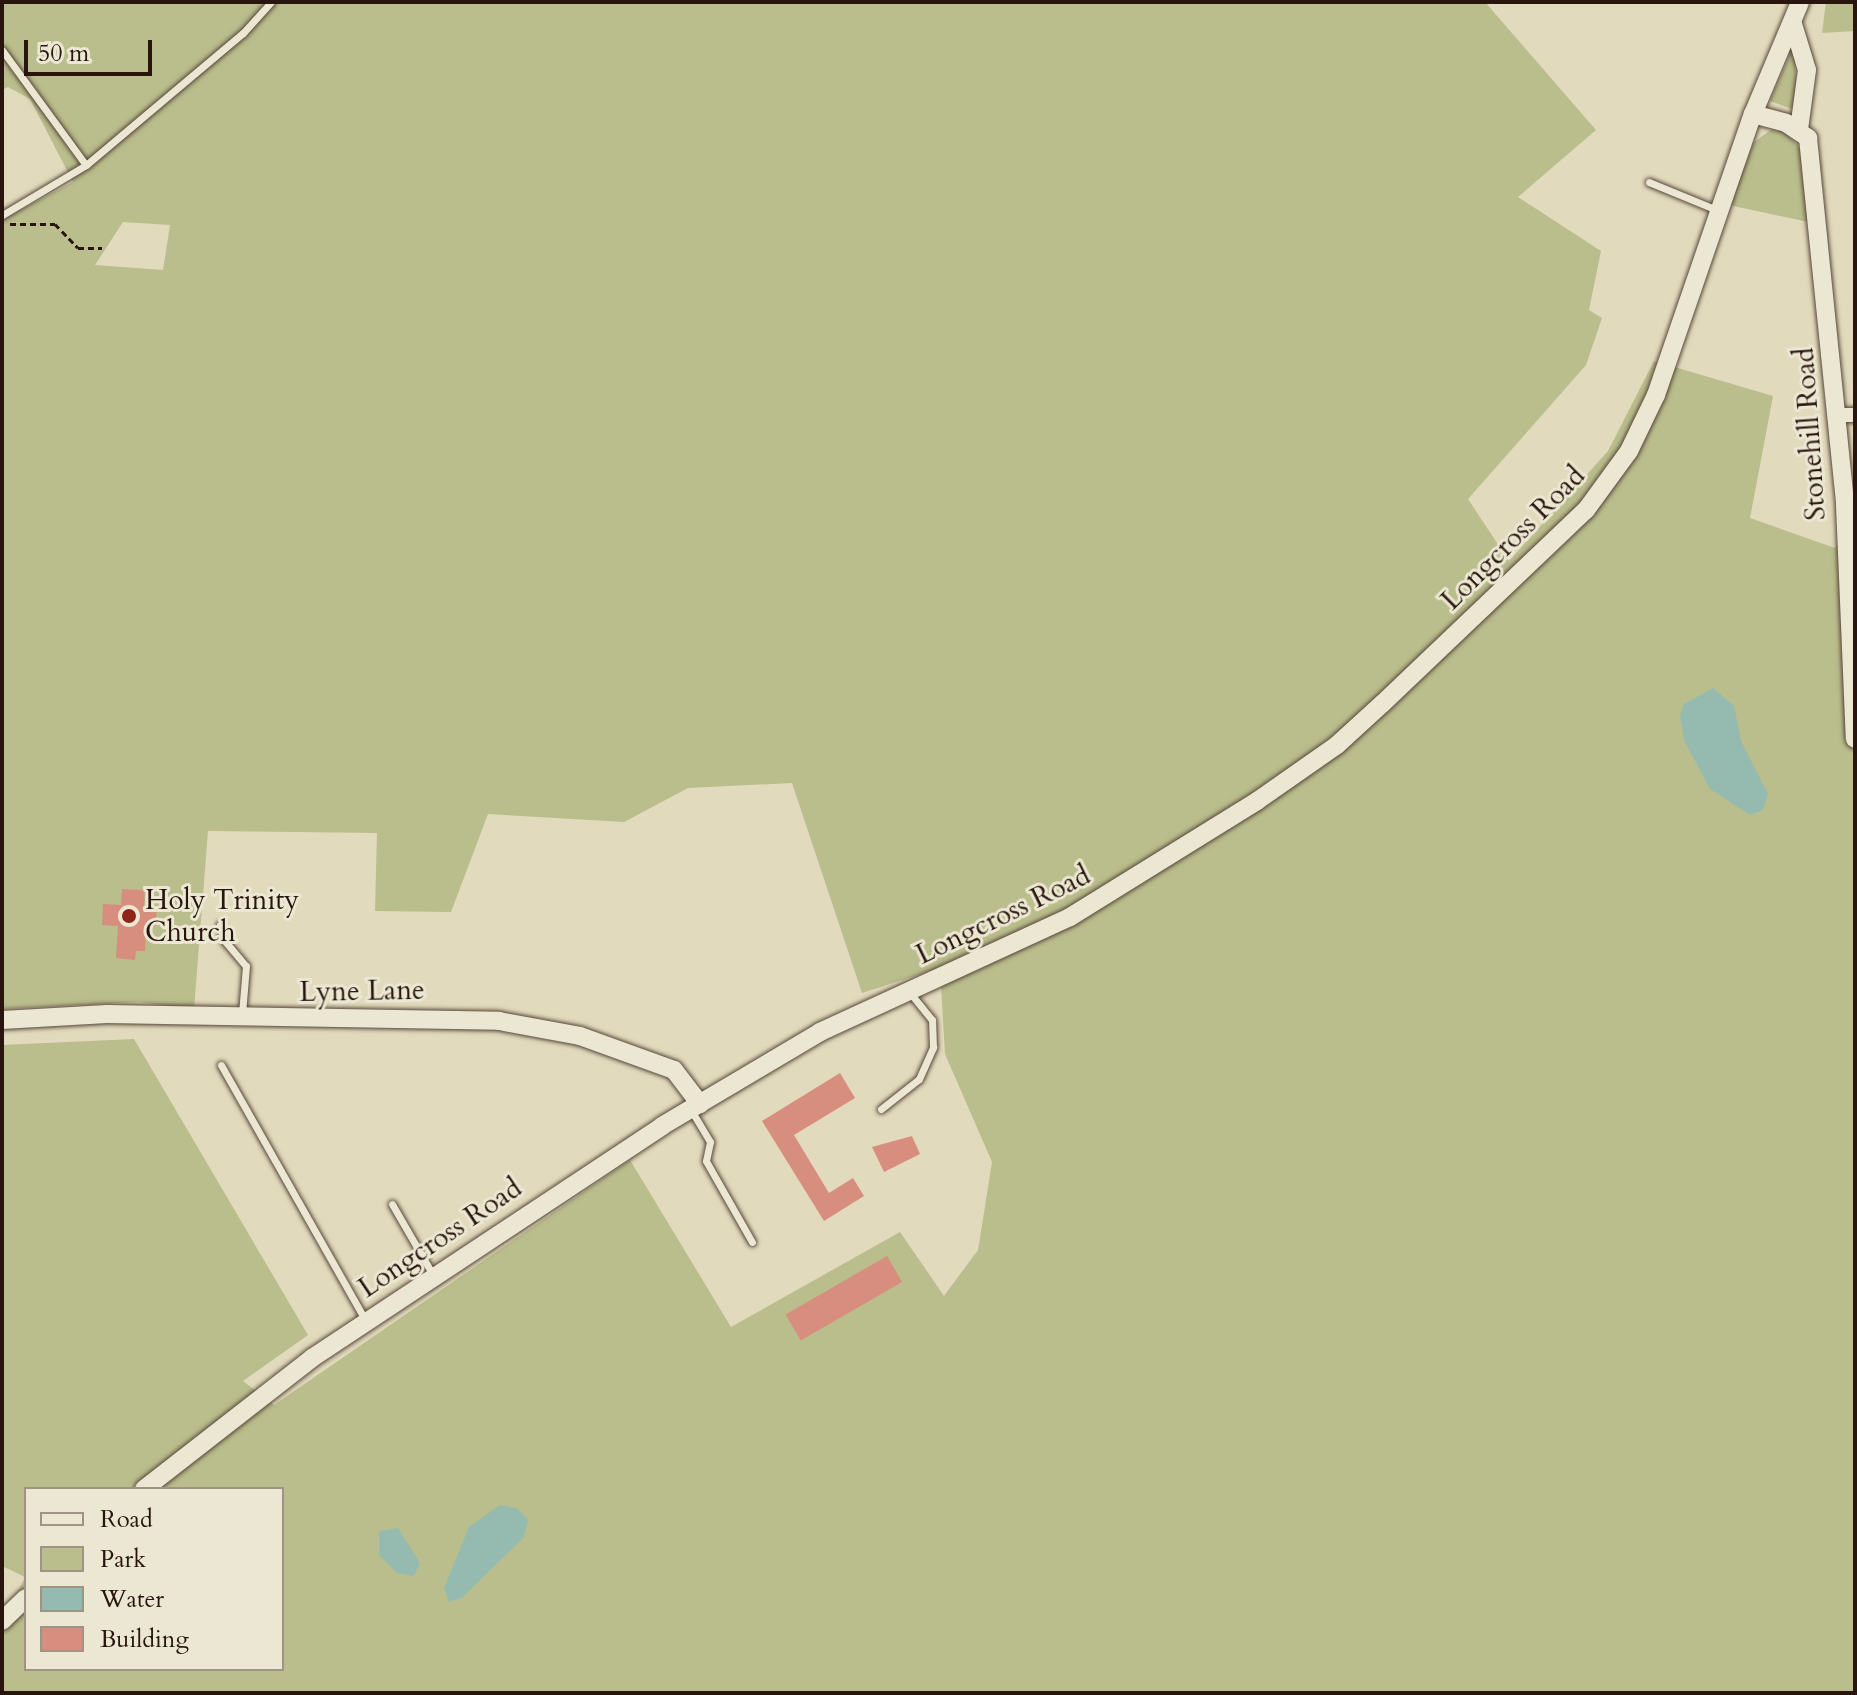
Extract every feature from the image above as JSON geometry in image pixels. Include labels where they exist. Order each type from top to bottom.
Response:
[{"type":"main road","name":"Longcross Road","points":[[146,1487],[228,1419],[366,1321],[695,1106],[820,1032],[1070,917],[1257,801],[1337,745],[1517,580],[1586,510],[1644,424],[1753,114],[1800,2]]},
{"type":"main road","name":"Stonehill Road","points":[[1793,24],[1807,70],[1799,129],[1808,138],[1846,415],[1855,739]]},
{"type":"main road","points":[[1753,114],[1799,129]]},
{"type":"main road","name":"Lyne Lane","points":[[2,1020],[107,1014],[241,1020],[451,1017],[542,1027],[674,1070],[695,1106]]},
{"type":"main road","points":[[2,1621],[24,1600]]},
{"type":"lane","points":[[2,215],[86,165],[243,33],[271,2]]},
{"type":"lane","points":[[2,50],[86,165]]},
{"type":"lane","points":[[1649,182],[1715,218]]},
{"type":"lane","points":[[220,925],[230,949],[246,966],[241,1020]]},
{"type":"lane","points":[[881,1109],[919,1079],[933,1047],[932,1020],[910,992]]},
{"type":"lane","points":[[221,1065],[366,1321]]},
{"type":"lane","points":[[695,1106],[710,1142],[706,1161],[752,1242]]},
{"type":"lane","points":[[392,1204],[433,1275]]},
{"type":"path","points":[[2,225],[55,224],[78,248],[102,248]]},
{"type":"green space","points":[[2,2],[1485,2],[1596,130],[1518,197],[1601,251],[1589,310],[1602,318],[1586,365],[1468,499],[1509,561],[1608,451],[1654,361],[1773,396],[1750,518],[1835,548],[1855,514],[1855,1693],[2,1693],[2,1624],[24,1579],[24,1671],[284,1671],[284,1487],[24,1487],[24,1577],[2,1566],[2,1045],[134,1039],[308,1335],[243,1381],[274,1405],[630,1160],[731,1327],[900,1232],[944,1296],[978,1250],[992,1162],[945,1054],[940,968],[862,993],[792,783],[688,788],[624,822],[488,814],[451,912],[375,911],[377,833],[208,831],[194,1009],[139,1002],[2,1009],[2,220],[73,182],[30,99],[8,87],[2,90]],"holes":[[[123,222],[170,225],[163,270],[95,265]]]},
{"type":"green space","points":[[1826,2],[1855,2],[1855,31],[1822,33]]},
{"type":"green space","points":[[1794,45],[1796,83],[1795,110],[1770,101]]},
{"type":"green space","points":[[1771,130],[1785,131],[1802,151],[1808,222],[1729,205],[1754,142]]},
{"type":"water","points":[[1713,688],[1734,706],[1741,741],[1768,794],[1763,810],[1750,815],[1710,789],[1684,740],[1680,715],[1684,704]]},
{"type":"water","points":[[500,1505],[517,1508],[528,1520],[524,1537],[462,1598],[449,1602],[444,1588],[469,1527]]},
{"type":"water","points":[[398,1528],[420,1563],[414,1576],[397,1573],[379,1555],[379,1531]]},
{"type":"building","name":"Holy Trinity Church","points":[[122,889],[145,890],[144,906],[157,907],[155,927],[146,926],[145,951],[136,951],[135,960],[116,958],[118,926],[102,925],[103,904],[121,905]]},
{"type":"building","points":[[840,1073],[855,1098],[794,1135],[829,1193],[853,1178],[864,1196],[824,1221],[762,1121]]},
{"type":"building","points":[[912,1136],[920,1154],[884,1172],[872,1147]]},
{"type":"building","points":[[887,1256],[902,1282],[801,1340],[786,1314]]},
{"type":"place","name":"Holy Trinity Church","points":[[129,916]]}]
